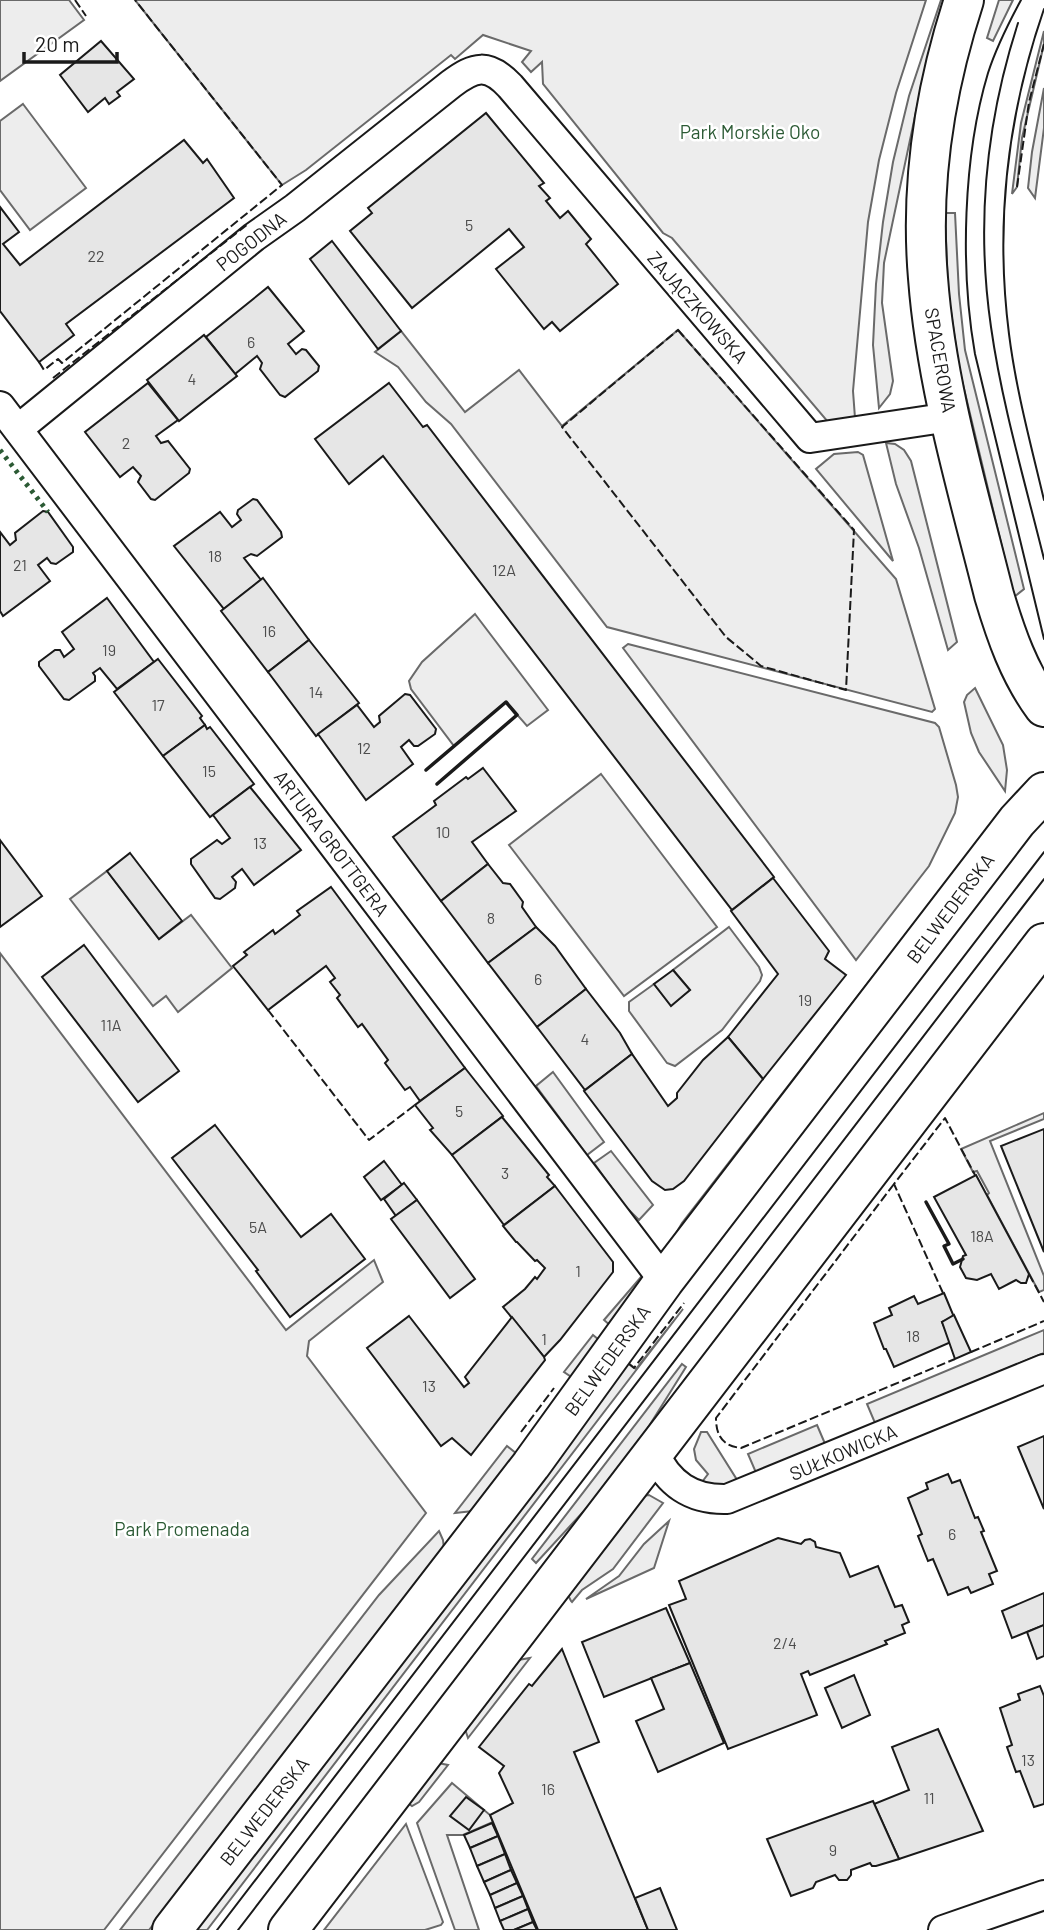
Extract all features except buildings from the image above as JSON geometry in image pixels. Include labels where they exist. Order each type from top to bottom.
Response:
[{"type":"main road","name":"SPACEROWA","points":[[964,0],[948,51],[930,147],[926,216],[931,309],[950,417],[1002,624],[1026,682],[1044,707]]},
{"type":"main road","name":"BELWEDERSKA","points":[[172,1930],[538,1456],[664,1281],[1017,821],[1044,792]]},
{"type":"main road","points":[[288,1930],[1044,943]]},
{"type":"street","name":"POGODNA","points":[[18,429],[254,237],[463,75],[483,69],[492,71]]},
{"type":"street","name":"ZAJĄCZKOWSKA","points":[[492,71],[510,86],[810,438],[950,417]]},
{"type":"street","name":"ARTURA GROTTGERA","points":[[0,406],[664,1281]]},
{"type":"street","name":"SUŁKOWICKA","points":[[654,1452],[664,1474],[676,1484],[696,1494],[727,1499],[1044,1368]]},
{"type":"street","points":[[943,1930],[1044,1895]]},
{"type":"shaded area","points":[[0,0],[69,0],[84,20],[0,81]]},
{"type":"shaded area","name":"Park Morskie Oko","points":[[135,0],[926,0],[896,93],[879,160],[868,222],[853,391],[855,418],[828,422],[672,238],[663,233],[543,84],[542,62],[531,72],[522,62],[531,51],[483,35],[455,59],[451,55],[306,170],[282,185]]},
{"type":"shaded area","points":[[941,0],[948,0],[925,69],[884,263],[882,303],[893,381],[890,394],[879,408],[873,345],[883,222],[893,162],[909,96]]},
{"type":"shaded area","points":[[999,0],[1013,0],[993,41],[987,38]]},
{"type":"shaded area","points":[[1044,31],[1044,44],[1022,138],[1017,187],[1012,194],[1021,123]]},
{"type":"shaded area","points":[[1044,88],[1044,128],[1035,198],[1028,188]]},
{"type":"shaded area","points":[[23,104],[86,188],[30,230],[0,190],[0,121]]},
{"type":"shaded area","points":[[945,213],[955,213],[965,350],[1024,589],[1014,597],[959,368],[948,291]]},
{"type":"shaded area","points":[[678,330],[896,579],[935,709],[932,712],[607,627],[451,424],[426,402],[398,367],[375,352],[401,331],[465,412],[519,370],[562,426]]},
{"type":"shaded area","points":[[886,443],[895,444],[904,450],[911,461],[957,642],[948,650],[919,548],[896,484]]},
{"type":"shaded area","points":[[858,452],[863,455],[893,561],[816,469],[834,454]]},
{"type":"shaded area","points":[[475,614],[548,710],[527,726],[506,702],[454,746],[411,689],[409,681],[422,662]]},
{"type":"shaded area","points":[[628,644],[935,723],[939,727],[956,785],[958,797],[955,813],[929,866],[856,960],[623,648]]},
{"type":"shaded area","points":[[975,688],[1003,745],[1007,770],[1005,791],[979,752],[971,733],[964,702]]},
{"type":"shaded area","points":[[601,774],[717,927],[624,996],[509,845]]},
{"type":"shaded area","points":[[107,871],[159,939],[191,915],[232,968],[178,1012],[166,996],[153,1006],[70,899]]},
{"type":"shaded area","points":[[729,927],[759,967],[762,975],[760,981],[722,1030],[675,1066],[667,1063],[629,1011],[629,1002],[654,984],[671,1005],[690,990],[673,970]]},
{"type":"shaded area","name":"Park Promenada","points":[[0,953],[286,1330],[374,1260],[383,1282],[309,1341],[307,1356],[426,1513],[104,1930],[0,1930]]},
{"type":"shaded area","points":[[874,975],[875,977],[675,1235],[682,1223]]},
{"type":"shaded area","points":[[553,1072],[604,1142],[587,1155],[536,1086]]},
{"type":"shaded area","points":[[1044,1113],[1044,1119],[990,1141],[1044,1276],[1044,1290],[1039,1292],[977,1171],[973,1172],[961,1149]]},
{"type":"shaded area","points":[[611,1151],[653,1205],[639,1220],[624,1205],[594,1163]]},
{"type":"shaded area","points":[[647,1270],[650,1271],[612,1327],[604,1320]]},
{"type":"shaded area","points":[[683,1309],[207,1930],[195,1930],[549,1473],[628,1363],[636,1369]]},
{"type":"shaded area","points":[[1044,1330],[1044,1353],[875,1423],[867,1404]]},
{"type":"shaded area","points":[[593,1335],[599,1340],[573,1378],[564,1372]]},
{"type":"shaded area","points":[[682,1364],[686,1367],[644,1434],[594,1500],[536,1563],[532,1559]]},
{"type":"shaded area","points":[[817,1425],[826,1446],[757,1475],[748,1454]]},
{"type":"shaded area","points":[[701,1432],[707,1432],[739,1483],[724,1487],[702,1482],[708,1474],[696,1460],[694,1449]]},
{"type":"shaded area","points":[[507,1446],[517,1454],[473,1511],[455,1513]]},
{"type":"shaded area","points":[[649,1495],[663,1503],[613,1569],[582,1590],[572,1602],[568,1595],[643,1496]]},
{"type":"shaded area","points":[[669,1521],[654,1568],[586,1599],[619,1576],[644,1544]]},
{"type":"shaded area","points":[[439,1531],[444,1549],[149,1930],[120,1930],[379,1595]]},
{"type":"shaded area","points":[[530,1658],[468,1738],[465,1729],[518,1660]]},
{"type":"shaded area","points":[[438,1763],[448,1765],[419,1802],[412,1806],[408,1803]]},
{"type":"shaded area","points":[[452,1783],[490,1815],[493,1822],[463,1835],[447,1835],[479,1930],[455,1930],[417,1823]]},
{"type":"shaded area","points":[[406,1824],[443,1922],[441,1925],[425,1930],[324,1930]]},
{"type":"tram line","points":[[1021,0],[988,73],[973,140],[967,213],[967,286],[975,354],[1044,639]]},
{"type":"tram line","points":[[1044,9],[1021,88],[1013,129],[1004,210],[1005,293],[1009,334],[1024,417],[1044,500]]},
{"type":"tram line","points":[[1018,23],[1007,60],[991,136],[984,250],[991,327],[1001,385],[1044,559]]},
{"type":"tram line","points":[[217,1930],[1044,852]]},
{"type":"tram line","points":[[238,1930],[1044,879]]},
{"type":"hedge","points":[[0,450],[48,512]]},
{"type":"fence","points":[[75,0],[86,16]]},
{"type":"fence","points":[[39,362],[44,370],[58,359],[62,363],[282,185],[135,0]]},
{"type":"fence","points":[[1017,187],[1029,102],[1044,44]]},
{"type":"fence","points":[[53,378],[248,224]]},
{"type":"fence","points":[[678,330],[854,530],[846,690],[761,666],[726,637],[562,427],[678,330]]},
{"type":"fence","points":[[268,1010],[369,1140],[415,1105]]},
{"type":"fence","points":[[943,1293],[894,1184],[945,1118],[975,1175]]},
{"type":"fence","points":[[894,1184],[716,1418],[717,1430],[725,1442],[741,1448],[955,1359]]},
{"type":"fence","points":[[1029,1274],[1044,1302]]},
{"type":"fence","points":[[629,1364],[634,1368],[684,1303]]},
{"type":"fence","points":[[971,1352],[1044,1321]]},
{"type":"fence","points":[[521,1432],[554,1388]]},
{"type":"wall","points":[[426,770],[506,702],[517,715],[437,784]]},
{"type":"wall","points":[[926,1202],[949,1244],[944,1246],[953,1264],[963,1259]]}]
